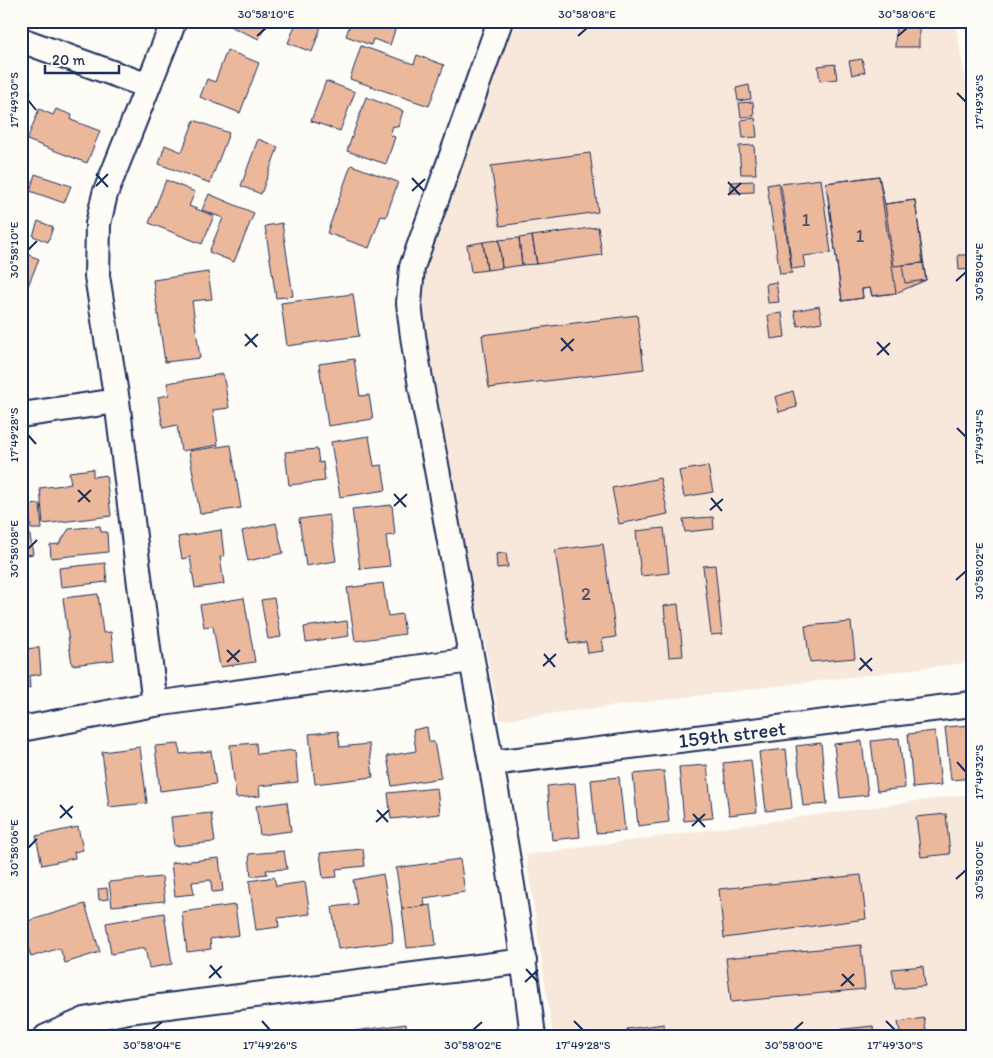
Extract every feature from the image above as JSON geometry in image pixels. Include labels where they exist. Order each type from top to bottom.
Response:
[{"type":"street","points":[[155,704],[117,400],[97,276],[97,231],[105,194],[174,21]]},
{"type":"street","points":[[500,21],[412,267],[408,287],[412,329],[471,660],[492,764],[524,961],[533,1037]]},
{"type":"street","points":[[21,40],[148,86]]},
{"type":"street","points":[[21,415],[117,400]]},
{"type":"street","points":[[21,729],[155,704],[471,660]]},
{"type":"street","name":"159th street","points":[[492,764],[972,704]]},
{"type":"street","points":[[46,1037],[85,1020],[128,1011],[524,961]]},
{"type":"shaded area","points":[[500,21],[955,21],[968,96],[972,96],[972,662],[500,720],[412,286]]},
{"type":"shaded area","points":[[969,794],[972,814],[972,1037],[553,1037],[526,855]]},
{"type":"building","points":[[226,21],[267,21],[259,39],[225,24]]},
{"type":"building","points":[[297,21],[323,21],[312,52],[288,43]]},
{"type":"building","points":[[351,21],[398,21],[390,45],[373,39],[371,45],[346,36]]},
{"type":"building","points":[[896,26],[919,27],[919,47],[895,47]]},
{"type":"building","points":[[361,46],[414,64],[417,55],[444,65],[429,106],[350,79]]},
{"type":"building","points":[[227,50],[259,63],[240,113],[200,97],[207,79],[215,82]]},
{"type":"building","points":[[862,59],[865,72],[852,75],[849,61]]},
{"type":"building","points":[[835,64],[837,79],[820,81],[818,66]]},
{"type":"building","points":[[326,81],[355,92],[340,131],[311,121]]},
{"type":"building","points":[[749,85],[751,99],[738,101],[736,88]]},
{"type":"building","points":[[21,87],[31,91],[21,117]]},
{"type":"building","points":[[366,97],[403,111],[398,127],[393,126],[390,135],[395,137],[386,164],[347,151]]},
{"type":"building","points":[[753,102],[754,116],[741,117],[739,103]]},
{"type":"building","points":[[39,109],[53,115],[56,109],[72,115],[71,120],[100,131],[87,163],[27,140]]},
{"type":"building","points":[[755,118],[757,137],[743,138],[741,120]]},
{"type":"building","points":[[194,120],[229,133],[210,183],[159,164],[165,145],[182,152]]},
{"type":"building","points":[[258,139],[278,147],[261,194],[241,186]]},
{"type":"building","points":[[754,145],[756,174],[741,174],[739,146]]},
{"type":"building","points":[[590,153],[598,212],[500,226],[491,166]]},
{"type":"building","points":[[351,165],[398,182],[386,217],[381,216],[369,248],[327,233]]},
{"type":"building","points":[[35,174],[71,186],[64,203],[30,191]]},
{"type":"building","points":[[879,176],[896,293],[872,296],[870,288],[862,289],[863,298],[842,301],[826,183]]},
{"type":"building","points":[[879,176],[885,204],[915,200],[926,280],[896,293],[872,296],[870,288],[862,289],[863,298],[842,301],[826,183]]},
{"type":"building","points":[[821,179],[831,253],[803,256],[805,267],[792,269],[781,184]]},
{"type":"building","points":[[166,180],[195,192],[189,206],[214,216],[202,244],[149,223]]},
{"type":"building","points":[[754,181],[754,192],[731,193],[731,182]]},
{"type":"building","points":[[779,183],[792,273],[780,274],[767,185]]},
{"type":"building","points":[[209,194],[254,213],[234,262],[209,252],[223,218],[202,210]]},
{"type":"building","points":[[915,200],[923,263],[894,266],[885,204]]},
{"type":"building","points":[[38,221],[53,227],[48,242],[33,236]]},
{"type":"building","points":[[282,223],[293,296],[276,298],[265,226]]},
{"type":"building","points":[[598,227],[602,255],[537,264],[532,236]]},
{"type":"building","points":[[532,236],[537,264],[522,265],[519,238]]},
{"type":"building","points":[[519,238],[522,265],[502,268],[499,240]]},
{"type":"building","points":[[499,240],[502,268],[487,270],[483,242]]},
{"type":"building","points":[[483,242],[487,270],[471,272],[467,245]]},
{"type":"building","points":[[21,252],[39,259],[21,303]]},
{"type":"building","points":[[958,255],[972,255],[972,269],[959,270]]},
{"type":"building","points":[[923,263],[926,280],[905,283],[902,265]]},
{"type":"building","points":[[208,272],[212,299],[192,301],[200,358],[165,362],[153,280]]},
{"type":"building","points":[[776,282],[779,302],[768,303],[766,284]]},
{"type":"building","points":[[353,294],[359,336],[287,346],[281,303]]},
{"type":"building","points":[[819,306],[822,322],[798,326],[794,311]]},
{"type":"building","points":[[782,313],[785,337],[771,339],[768,315]]},
{"type":"building","points":[[637,315],[644,369],[489,388],[482,335]]},
{"type":"building","points":[[354,359],[360,396],[369,395],[373,419],[328,426],[319,364]]},
{"type":"building","points":[[223,374],[229,408],[213,410],[218,445],[181,451],[177,425],[163,428],[158,397],[169,395],[167,383]]},
{"type":"building","points":[[793,391],[797,407],[779,412],[775,397]]},
{"type":"building","points":[[369,436],[374,466],[382,465],[386,490],[340,497],[331,442]]},
{"type":"building","points":[[231,445],[241,508],[200,514],[189,451]]},
{"type":"building","points":[[317,449],[319,463],[323,462],[325,481],[289,485],[285,452]]},
{"type":"building","points":[[708,466],[713,492],[684,497],[679,471]]},
{"type":"building","points":[[93,469],[93,477],[106,475],[111,516],[43,524],[40,488],[71,484],[69,472]]},
{"type":"building","points":[[660,478],[668,514],[619,524],[612,488]]},
{"type":"building","points":[[40,504],[42,529],[31,529],[29,505]]},
{"type":"building","points":[[392,505],[395,535],[386,536],[390,566],[360,569],[352,509]]},
{"type":"building","points":[[329,515],[336,561],[306,566],[299,519]]},
{"type":"building","points":[[713,517],[714,529],[685,532],[683,519]]},
{"type":"building","points":[[276,523],[283,553],[248,561],[242,531]]},
{"type":"building","points":[[100,526],[101,532],[107,532],[108,552],[51,558],[50,545],[59,544],[69,529]]},
{"type":"building","points":[[664,528],[669,573],[641,576],[636,531]]},
{"type":"building","points":[[29,530],[33,554],[21,556],[21,531]]},
{"type":"building","points":[[221,530],[224,556],[220,557],[224,584],[195,588],[190,557],[182,559],[178,537]]},
{"type":"building","points":[[603,544],[616,637],[602,639],[604,651],[588,653],[586,642],[569,644],[555,550]]},
{"type":"building","points":[[506,553],[508,567],[497,568],[496,554]]},
{"type":"building","points":[[105,563],[107,582],[61,587],[59,568]]},
{"type":"building","points":[[715,565],[722,634],[711,635],[703,566]]},
{"type":"building","points":[[383,583],[388,616],[402,614],[405,634],[355,641],[347,588]]},
{"type":"building","points":[[98,594],[103,633],[111,632],[114,660],[72,665],[63,598]]},
{"type":"building","points":[[244,598],[255,662],[220,667],[213,626],[204,627],[200,605]]},
{"type":"building","points":[[274,598],[281,637],[268,639],[261,600]]},
{"type":"building","points":[[678,604],[683,656],[669,657],[664,606]]},
{"type":"building","points":[[24,605],[28,649],[39,647],[41,674],[29,676],[30,688],[21,689],[21,606]]},
{"type":"building","points":[[347,621],[349,636],[306,642],[304,627]]},
{"type":"building","points":[[851,622],[855,658],[810,662],[805,626]]},
{"type":"building","points":[[971,725],[972,778],[951,780],[945,727]]},
{"type":"building","points":[[427,727],[429,742],[434,742],[441,778],[392,786],[387,756],[416,751],[413,730]]},
{"type":"building","points":[[338,731],[340,747],[369,744],[373,777],[315,784],[309,734]]},
{"type":"building","points":[[935,731],[941,785],[913,788],[908,734]]},
{"type":"building","points":[[899,738],[905,788],[877,791],[871,741]]},
{"type":"building","points":[[862,741],[868,795],[840,798],[834,744]]},
{"type":"building","points":[[256,743],[257,754],[295,750],[298,782],[259,786],[260,796],[236,798],[230,745]]},
{"type":"building","points":[[821,743],[827,804],[803,806],[796,746]]},
{"type":"building","points":[[179,744],[180,754],[211,751],[216,784],[160,791],[155,746]]},
{"type":"building","points":[[140,747],[147,803],[109,807],[102,752]]},
{"type":"building","points":[[786,749],[792,808],[766,811],[759,752]]},
{"type":"building","points":[[751,760],[757,812],[729,815],[723,763]]},
{"type":"building","points":[[707,765],[713,818],[684,821],[679,767]]},
{"type":"building","points":[[664,771],[669,822],[638,826],[633,774]]},
{"type":"building","points":[[619,777],[625,831],[596,833],[591,780]]},
{"type":"building","points":[[575,783],[580,837],[552,840],[547,786]]},
{"type":"building","points":[[437,788],[440,814],[391,819],[388,793]]},
{"type":"building","points":[[287,802],[291,831],[260,835],[256,806]]},
{"type":"building","points":[[211,813],[215,842],[174,846],[171,817]]},
{"type":"building","points":[[946,814],[950,854],[921,857],[916,817]]},
{"type":"building","points":[[78,827],[83,850],[74,852],[75,858],[42,865],[36,836]]},
{"type":"building","points":[[363,849],[365,866],[336,869],[337,877],[323,878],[320,853]]},
{"type":"building","points":[[284,851],[287,869],[266,870],[267,874],[251,876],[249,854]]},
{"type":"building","points":[[219,858],[223,891],[212,892],[211,880],[192,882],[194,894],[175,896],[171,863]]},
{"type":"building","points":[[460,859],[465,892],[424,898],[425,906],[402,909],[396,868]]},
{"type":"building","points":[[383,874],[392,924],[393,942],[338,949],[332,907],[357,904],[353,880]]},
{"type":"building","points":[[861,875],[866,919],[724,938],[719,889]]},
{"type":"building","points":[[162,877],[165,901],[112,906],[109,882]]},
{"type":"building","points":[[274,877],[276,886],[305,882],[310,914],[278,918],[279,927],[256,930],[249,881]]},
{"type":"building","points":[[107,888],[108,899],[99,900],[98,889]]},
{"type":"building","points":[[85,904],[100,952],[65,963],[60,948],[31,957],[21,923]]},
{"type":"building","points":[[235,905],[239,935],[210,939],[211,949],[187,952],[182,912]]},
{"type":"building","points":[[431,905],[436,945],[407,948],[402,909]]},
{"type":"building","points":[[164,913],[172,964],[149,968],[145,948],[111,954],[106,923]]},
{"type":"building","points":[[861,945],[865,989],[731,1002],[726,958]]},
{"type":"building","points":[[923,966],[925,986],[895,989],[892,969]]},
{"type":"building","points":[[924,1018],[927,1037],[901,1037],[898,1022]]},
{"type":"building","points":[[406,1024],[407,1037],[347,1037],[347,1032]]},
{"type":"building","points":[[664,1024],[665,1037],[628,1037],[627,1029]]},
{"type":"building","points":[[873,1026],[874,1037],[770,1037]]}]
